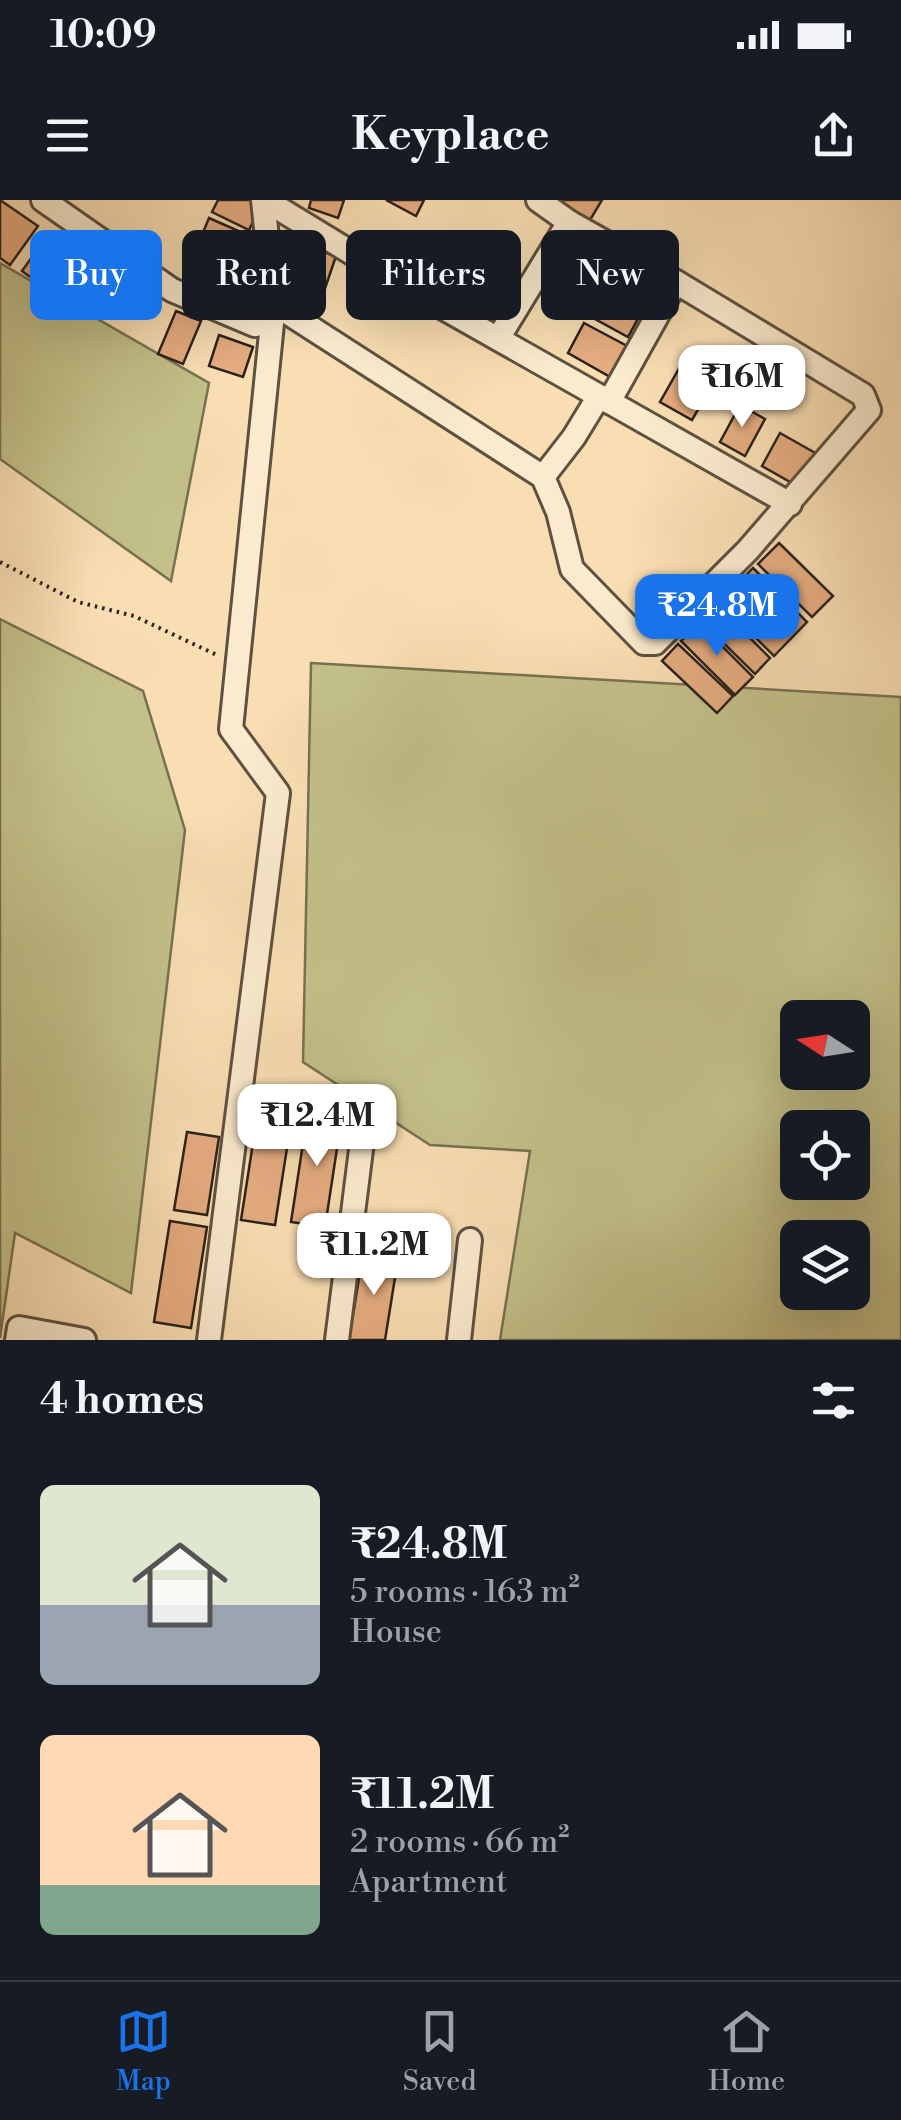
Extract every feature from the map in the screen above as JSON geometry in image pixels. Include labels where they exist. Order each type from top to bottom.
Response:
[{"type":"street","points":[[43,200],[182,294]]},
{"type":"street","points":[[264,200],[267,230]]},
{"type":"street","points":[[264,200],[424,296],[790,504]]},
{"type":"street","points":[[538,200],[583,230]]},
{"type":"street","points":[[499,338],[569,222]]},
{"type":"street","points":[[299,320],[544,477],[558,512],[572,569],[644,643],[655,643],[790,504],[869,410],[863,396],[679,284]]},
{"type":"street","points":[[208,1340],[278,794],[231,729],[272,320]]},
{"type":"street","points":[[544,477],[604,399],[653,320]]},
{"type":"street","points":[[336,1340],[365,1118]]},
{"type":"street","points":[[459,1340],[470,1240]]},
{"type":"street","points":[[17,1340],[19,1328],[84,1340]]},
{"type":"path","points":[[0,562],[78,602],[134,616],[236,665]]},
{"type":"shaded area","points":[[0,263],[30,280],[30,320],[99,320],[209,383],[171,581],[0,459]]},
{"type":"shaded area","points":[[0,619],[143,691],[185,830],[131,1293],[15,1233],[0,1338]]},
{"type":"shaded area","points":[[311,663],[901,697],[901,1340],[500,1340],[530,1151],[430,1145],[303,1062]]},
{"type":"building","points":[[0,200],[38,226],[30,230],[30,237],[10,265],[0,258]]},
{"type":"building","points":[[218,200],[262,203],[249,230],[212,212]]},
{"type":"building","points":[[311,200],[344,200],[338,218],[309,208]]},
{"type":"building","points":[[386,200],[424,200],[416,216]]},
{"type":"building","points":[[547,200],[602,200],[587,225]]},
{"type":"building","points":[[209,218],[236,230],[204,230]]},
{"type":"building","points":[[326,253],[336,256],[326,285]]},
{"type":"building","points":[[30,260],[30,277],[22,271]]},
{"type":"building","points":[[176,311],[182,313],[182,320],[201,321],[183,364],[158,354]]},
{"type":"building","points":[[597,320],[637,320],[628,337]]},
{"type":"building","points":[[584,323],[629,347],[612,378],[568,353]]},
{"type":"building","points":[[219,335],[253,347],[243,377],[209,366]]},
{"type":"building","points":[[681,365],[713,384],[692,420],[660,402]]},
{"type":"building","points":[[740,405],[765,419],[745,456],[720,442]]},
{"type":"building","points":[[780,433],[817,454],[799,487],[762,466]]},
{"type":"building","points":[[779,543],[833,596],[812,617],[758,564]]},
{"type":"building","points":[[753,568],[807,622],[774,656],[720,602]]},
{"type":"building","points":[[718,606],[770,658],[755,674],[702,622]]},
{"type":"building","points":[[699,623],[753,677],[735,695],[681,641]]},
{"type":"building","points":[[678,644],[733,696],[717,713],[662,661]]},
{"type":"building","points":[[258,1111],[292,1116],[275,1225],[241,1220]]},
{"type":"building","points":[[308,1111],[342,1116],[325,1227],[291,1222]]},
{"type":"building","points":[[187,1132],[219,1137],[207,1215],[174,1210]]},
{"type":"building","points":[[170,1221],[207,1227],[191,1328],[154,1322]]},
{"type":"building","points":[[363,1253],[398,1259],[385,1340],[349,1340]]}]
